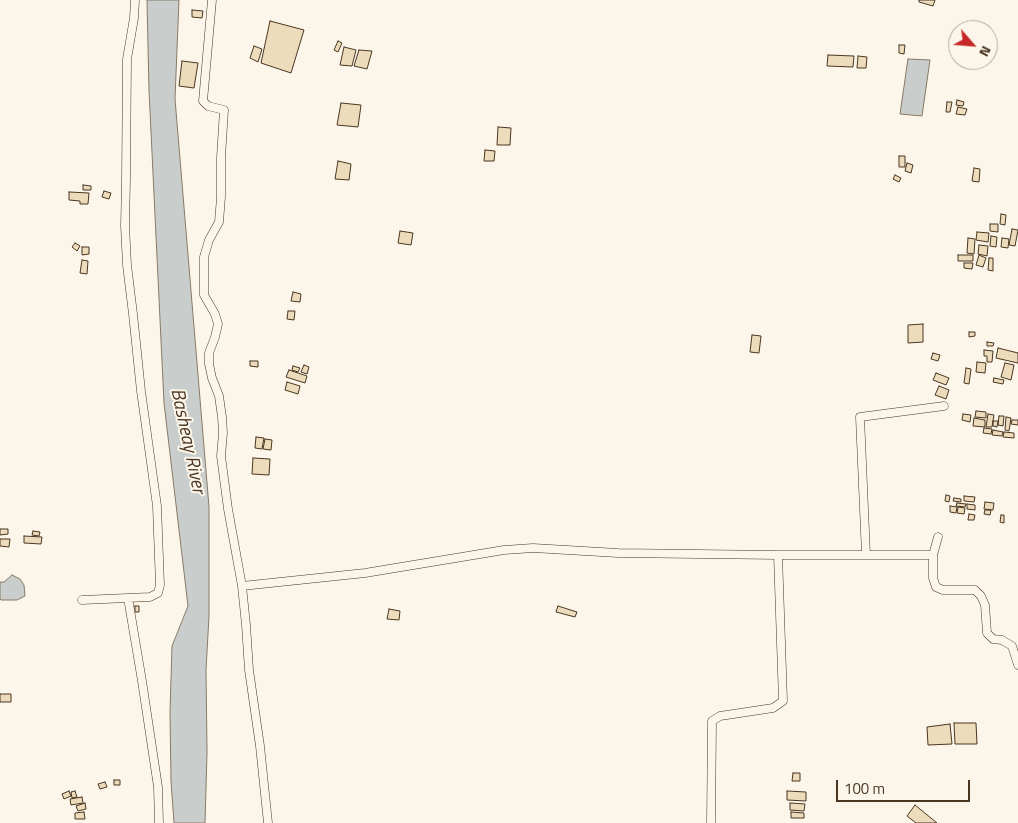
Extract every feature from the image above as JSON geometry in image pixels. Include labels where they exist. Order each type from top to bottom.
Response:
[{"type":"street","points":[[82,600],[150,597],[158,593],[160,585],[157,506],[141,391],[127,265],[125,226],[127,60],[135,0]]},
{"type":"street","points":[[212,0],[203,101],[208,106],[224,110],[219,222],[209,240],[205,251],[204,263],[204,295],[215,314],[218,324],[209,353],[208,364],[219,396],[222,417],[221,456],[228,509],[242,586],[248,670],[260,746],[268,823]]},
{"type":"street","points":[[866,554],[860,417],[944,406]]},
{"type":"street","points":[[938,537],[933,555],[936,587],[943,590],[975,590],[985,605],[987,633],[993,639],[1002,640],[1012,646],[1018,665]]},
{"type":"street","points":[[242,586],[365,574],[504,550],[533,548],[618,553],[933,555]]},
{"type":"street","points":[[711,823],[712,721],[720,716],[773,708],[782,701],[778,555]]},
{"type":"street","points":[[128,598],[158,787],[159,823]]},
{"type":"water","name":"Basheay River","points":[[147,0],[179,0],[175,99],[209,507],[205,823],[174,823],[171,781],[170,712],[172,646],[188,606],[164,403],[149,90]]},
{"type":"water","points":[[908,59],[930,60],[922,116],[900,114]]},
{"type":"water","points":[[12,575],[20,579],[24,585],[25,596],[17,600],[1,600],[0,582],[4,582]]},
{"type":"building","points":[[919,0],[935,0],[933,6],[919,2]]},
{"type":"building","points":[[192,10],[203,11],[202,18],[192,17]]},
{"type":"building","points":[[270,21],[304,30],[291,73],[261,63]]},
{"type":"building","points":[[338,41],[342,43],[338,52],[334,50]]},
{"type":"building","points":[[899,45],[905,45],[904,54],[899,53]]},
{"type":"building","points":[[254,46],[262,49],[258,62],[250,58]]},
{"type":"building","points":[[344,47],[356,50],[352,66],[340,65]]},
{"type":"building","points":[[359,50],[372,51],[367,69],[354,66]]},
{"type":"building","points":[[828,55],[854,56],[853,67],[827,66]]},
{"type":"building","points":[[858,56],[867,57],[866,68],[857,68]]},
{"type":"building","points":[[182,61],[198,63],[194,88],[179,86]]},
{"type":"building","points":[[957,100],[964,102],[963,106],[956,105]]},
{"type":"building","points":[[947,102],[952,102],[950,112],[946,112]]},
{"type":"building","points":[[341,103],[361,105],[358,127],[337,125]]},
{"type":"building","points":[[958,107],[967,109],[965,115],[956,114]]},
{"type":"building","points":[[498,127],[511,128],[510,145],[497,145]]},
{"type":"building","points":[[485,150],[495,151],[494,161],[484,161]]},
{"type":"building","points":[[899,156],[905,156],[905,167],[899,167]]},
{"type":"building","points":[[338,161],[351,164],[349,180],[335,179]]},
{"type":"building","points":[[907,163],[913,165],[911,173],[905,171]]},
{"type":"building","points":[[974,168],[980,169],[979,182],[972,181]]},
{"type":"building","points":[[895,175],[901,178],[899,182],[893,179]]},
{"type":"building","points":[[83,185],[91,186],[91,190],[83,190]]},
{"type":"building","points":[[104,191],[111,193],[109,199],[102,197]]},
{"type":"building","points":[[69,192],[89,193],[88,204],[80,204],[80,201],[69,200]]},
{"type":"building","points":[[1001,214],[1006,215],[1005,225],[1000,224]]},
{"type":"building","points":[[990,224],[998,224],[998,232],[990,231]]},
{"type":"building","points":[[1012,229],[1018,230],[1015,246],[1009,245]]},
{"type":"building","points":[[400,231],[413,233],[411,245],[398,243]]},
{"type":"building","points":[[977,232],[989,233],[988,242],[976,240]]},
{"type":"building","points":[[991,236],[997,237],[996,247],[990,246]]},
{"type":"building","points":[[968,238],[975,239],[974,254],[967,253]]},
{"type":"building","points":[[1002,238],[1009,239],[1008,248],[1001,247]]},
{"type":"building","points":[[75,243],[80,246],[77,251],[72,247]]},
{"type":"building","points":[[979,245],[988,246],[987,256],[978,254]]},
{"type":"building","points":[[82,247],[89,247],[89,254],[82,255]]},
{"type":"building","points":[[958,255],[973,255],[973,261],[958,261]]},
{"type":"building","points":[[979,255],[986,258],[983,267],[976,265]]},
{"type":"building","points":[[989,258],[993,258],[993,271],[988,270]]},
{"type":"building","points":[[82,260],[88,261],[87,274],[80,273]]},
{"type":"building","points":[[964,263],[973,263],[972,269],[964,268]]},
{"type":"building","points":[[293,292],[301,294],[300,302],[291,301]]},
{"type":"building","points":[[288,311],[295,311],[294,320],[287,319]]},
{"type":"building","points":[[923,324],[923,342],[908,343],[908,325]]},
{"type":"building","points":[[969,332],[975,332],[975,336],[969,337]]},
{"type":"building","points":[[752,335],[761,336],[759,353],[750,352]]},
{"type":"building","points":[[987,342],[994,343],[993,346],[987,346]]},
{"type":"building","points":[[998,348],[1018,353],[1018,363],[996,358]]},
{"type":"building","points":[[984,350],[993,351],[992,362],[987,362]]},
{"type":"building","points":[[933,353],[940,355],[938,361],[931,359]]},
{"type":"building","points":[[250,361],[258,361],[258,367],[250,366]]},
{"type":"building","points":[[977,362],[986,363],[985,373],[976,372]]},
{"type":"building","points":[[1005,363],[1014,365],[1011,380],[1001,377]]},
{"type":"building","points":[[304,365],[309,367],[307,374],[301,372]]},
{"type":"building","points":[[293,366],[300,368],[298,372],[292,370]]},
{"type":"building","points":[[966,368],[971,369],[969,384],[964,383]]},
{"type":"building","points":[[289,370],[307,376],[305,383],[286,377]]},
{"type":"building","points":[[936,373],[949,378],[946,385],[933,380]]},
{"type":"building","points":[[994,378],[1004,380],[1003,384],[993,382]]},
{"type":"building","points":[[287,382],[300,386],[298,394],[285,390]]},
{"type":"building","points":[[939,386],[949,390],[946,399],[935,395]]},
{"type":"building","points":[[976,411],[986,412],[986,418],[975,417]]},
{"type":"building","points":[[963,414],[971,415],[970,422],[962,420]]},
{"type":"building","points":[[988,414],[994,415],[992,427],[986,427]]},
{"type":"building","points":[[999,416],[1004,416],[1003,426],[998,425]]},
{"type":"building","points":[[1006,417],[1011,418],[1009,431],[1005,430]]},
{"type":"building","points":[[974,418],[985,420],[985,427],[973,426]]},
{"type":"building","points":[[1012,420],[1018,420],[1018,425],[1011,424]]},
{"type":"building","points":[[993,421],[998,421],[997,427],[993,426]]},
{"type":"building","points":[[984,428],[992,429],[991,434],[983,433]]},
{"type":"building","points":[[993,430],[1003,432],[1002,436],[992,435]]},
{"type":"building","points":[[1004,432],[1014,433],[1014,438],[1003,437]]},
{"type":"building","points":[[256,437],[264,438],[262,449],[255,448]]},
{"type":"building","points":[[265,439],[272,440],[271,450],[263,449]]},
{"type":"building","points":[[253,458],[270,459],[269,475],[252,474]]},
{"type":"building","points":[[946,495],[950,496],[949,502],[945,501]]},
{"type":"building","points":[[964,496],[975,497],[974,502],[964,501]]},
{"type":"building","points":[[954,498],[961,499],[961,502],[953,501]]},
{"type":"building","points":[[985,502],[994,503],[993,510],[984,509]]},
{"type":"building","points":[[957,503],[966,504],[965,507],[956,506]]},
{"type":"building","points":[[967,504],[975,505],[975,510],[967,509]]},
{"type":"building","points":[[950,506],[957,507],[956,513],[950,512]]},
{"type":"building","points":[[958,507],[965,508],[964,514],[957,513]]},
{"type":"building","points":[[985,510],[991,510],[990,515],[984,514]]},
{"type":"building","points":[[969,514],[975,515],[974,520],[968,520]]},
{"type":"building","points":[[1001,515],[1004,515],[1004,523],[1000,522]]},
{"type":"building","points":[[0,529],[8,529],[8,534],[0,535]]},
{"type":"building","points":[[33,531],[40,532],[39,536],[32,535]]},
{"type":"building","points":[[24,536],[42,537],[41,544],[24,543]]},
{"type":"building","points":[[0,539],[10,539],[9,547],[0,546]]},
{"type":"building","points":[[135,606],[139,606],[139,612],[135,612]]},
{"type":"building","points":[[558,606],[577,612],[575,617],[556,612]]},
{"type":"building","points":[[389,609],[400,611],[399,620],[387,619]]},
{"type":"building","points":[[0,694],[11,694],[11,702],[0,702]]},
{"type":"building","points":[[954,723],[976,723],[977,744],[955,744]]},
{"type":"building","points":[[950,724],[952,744],[928,745],[927,727]]},
{"type":"building","points":[[793,773],[800,773],[800,781],[792,781]]},
{"type":"building","points":[[114,780],[120,780],[120,785],[114,785]]},
{"type":"building","points":[[105,782],[107,787],[100,789],[98,784]]},
{"type":"building","points":[[69,791],[71,796],[64,799],[62,794]]},
{"type":"building","points":[[75,791],[77,797],[72,798],[71,792]]},
{"type":"building","points":[[787,791],[806,792],[806,801],[787,800]]},
{"type":"building","points":[[82,797],[83,803],[71,805],[70,799]]},
{"type":"building","points":[[85,803],[86,809],[78,811],[76,806]]},
{"type":"building","points":[[790,803],[805,804],[804,811],[790,810]]},
{"type":"building","points":[[915,805],[937,823],[916,823],[907,816]]},
{"type":"building","points":[[84,812],[85,819],[75,819],[75,813]]},
{"type":"building","points":[[791,812],[804,813],[804,818],[791,818]]}]
